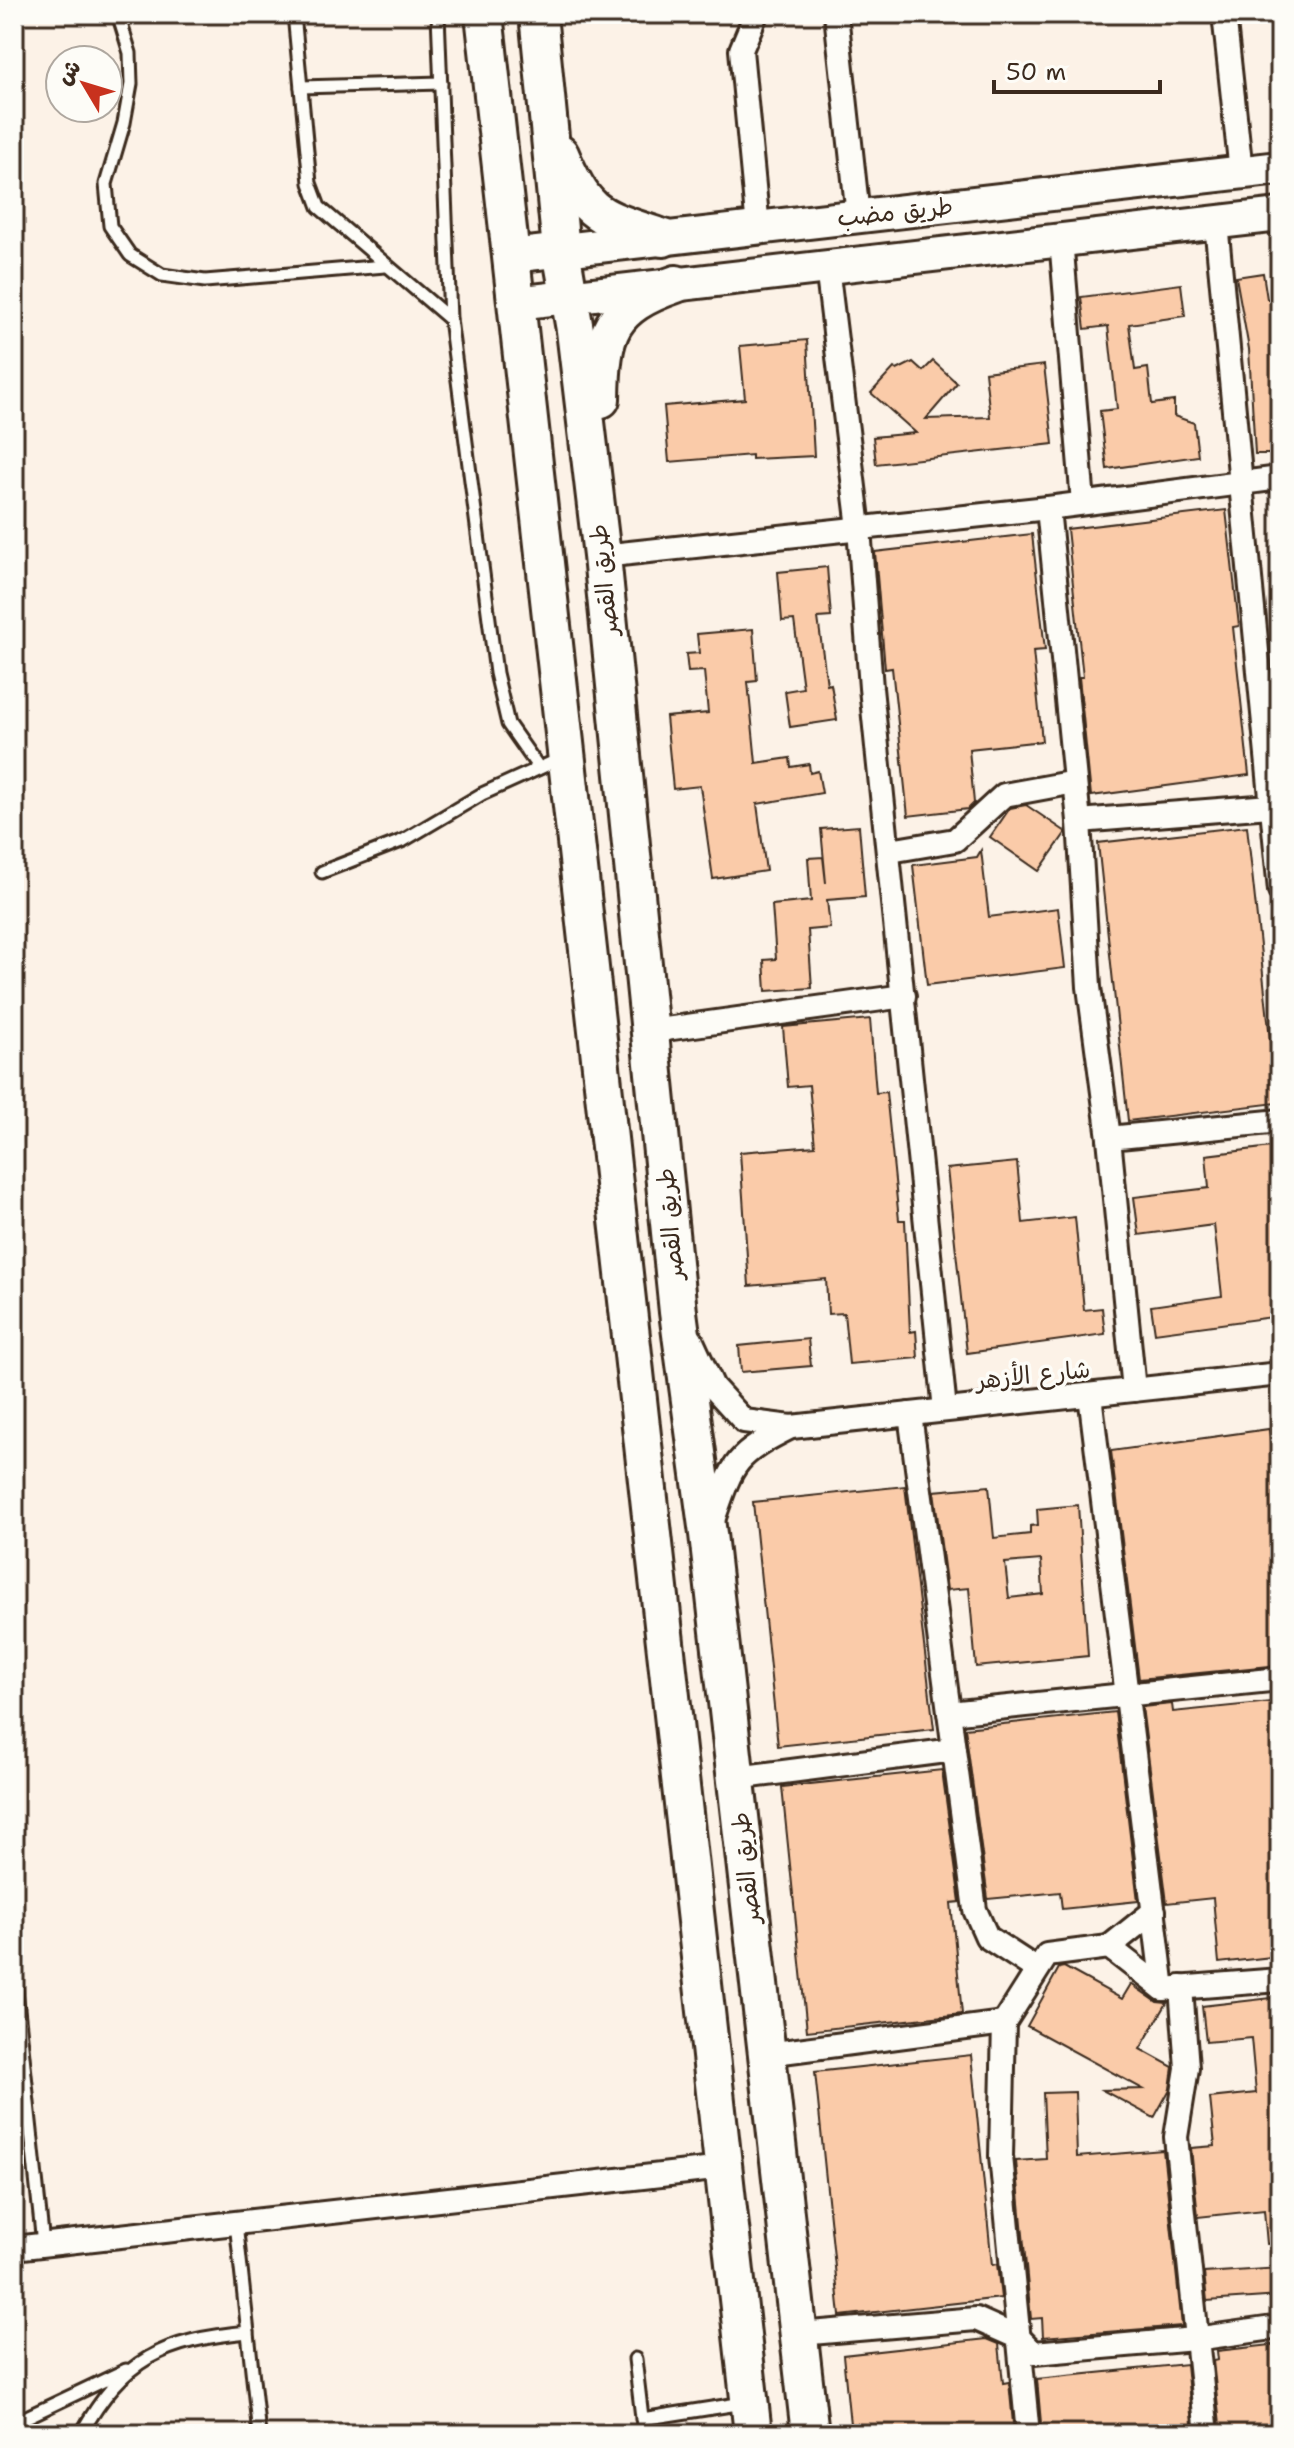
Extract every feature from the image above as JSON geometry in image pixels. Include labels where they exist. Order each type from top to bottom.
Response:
[{"type":"main road","name":"طريق القصر","points":[[484,14],[516,303],[552,762],[751,2418]]},
{"type":"main road","name":"طريق القصر","points":[[538,14],[561,250],[570,297],[602,556],[678,1312],[708,1534],[810,2434]]},
{"type":"main road","points":[[548,124],[576,193],[586,206],[600,216],[663,238]]},
{"type":"main road","name":"طريق مضب","points":[[511,256],[1280,168]]},
{"type":"main road","name":"طريق مضب","points":[[516,303],[1280,215]]},
{"type":"main road","points":[[596,504],[601,357],[606,332],[622,312],[645,295],[676,284]]},
{"type":"street","points":[[756,14],[741,50],[758,228]]},
{"type":"street","points":[[836,14],[858,216]]},
{"type":"street","points":[[1224,14],[1241,172]]},
{"type":"street","points":[[1216,223],[1280,891]]},
{"type":"street","points":[[1061,239],[1083,503]]},
{"type":"street","points":[[827,267],[859,528],[871,688],[945,1410]]},
{"type":"street","points":[[602,556],[1048,508],[1280,478]]},
{"type":"street","points":[[1048,508],[1079,821],[1089,987],[1109,1138],[1134,1390]]},
{"type":"street","points":[[890,851],[955,840],[1004,795],[1075,782]]},
{"type":"street","points":[[1079,821],[1270,806]]},
{"type":"street","points":[[651,1031],[904,996]]},
{"type":"street","points":[[1109,1138],[1280,1121]]},
{"type":"street","name":"شارع الأزهر","points":[[678,1312],[713,1387],[734,1412],[744,1421],[791,1427],[1280,1374]]},
{"type":"street","points":[[1090,1395],[1154,1911],[1187,2068],[1176,2137],[1207,2434]]},
{"type":"street","points":[[910,1414],[980,1927],[987,1937],[1036,1969]]},
{"type":"street","name":"شارع الأزهر","points":[[708,1534],[727,1479],[747,1449],[791,1427]]},
{"type":"street","points":[[949,1713],[1280,1679]]},
{"type":"street","points":[[736,1778],[954,1750]]},
{"type":"street","points":[[1028,2434],[1001,2156],[1004,2023],[1036,1969],[1050,1954],[1109,1947],[1154,1911]]},
{"type":"street","points":[[1109,1947],[1172,1988],[1280,1980]]},
{"type":"street","points":[[767,2054],[1004,2023]]},
{"type":"street","points":[[14,2248],[723,2168]]},
{"type":"street","points":[[799,2334],[976,2319],[1019,2338],[1034,2353],[1195,2339],[1280,2327]]},
{"type":"lane","points":[[118,14],[130,53],[131,84],[124,123],[106,184],[110,226],[130,255],[162,275],[205,281],[385,266]]},
{"type":"lane","points":[[294,14],[310,183],[319,207],[450,319]]},
{"type":"lane","points":[[322,872],[404,840],[482,794],[552,762],[508,724],[496,673],[450,319],[438,14]]},
{"type":"lane","points":[[301,87],[441,83]]},
{"type":"lane","points":[[14,1971],[43,2244]]},
{"type":"lane","points":[[236,2223],[259,2434]]},
{"type":"lane","points":[[14,2423],[128,2369],[173,2343],[248,2332]]},
{"type":"lane","points":[[635,2359],[644,2434]]},
{"type":"lane","points":[[81,2434],[128,2369]]},
{"type":"lane","points":[[642,2419],[751,2418]]},
{"type":"building","points":[[1263,273],[1267,299],[1280,299],[1280,454],[1255,454],[1249,349],[1236,277]]},
{"type":"building","points":[[1181,284],[1185,316],[1129,324],[1135,370],[1148,368],[1152,404],[1174,401],[1174,416],[1194,423],[1198,456],[1107,469],[1100,411],[1117,409],[1108,326],[1085,329],[1081,297]]},
{"type":"building","points":[[807,340],[814,456],[752,459],[752,455],[669,462],[664,406],[745,399],[740,346]]},
{"type":"building","points":[[933,361],[957,383],[926,419],[990,417],[985,372],[1044,365],[1053,444],[876,464],[873,437],[916,433],[871,393],[894,368],[897,370],[913,362],[923,371]]},
{"type":"building","points":[[1226,510],[1239,626],[1233,627],[1249,775],[1091,796],[1079,677],[1083,677],[1067,529]]},
{"type":"building","points":[[1032,534],[1045,650],[1033,651],[1042,741],[969,749],[974,803],[968,809],[908,816],[892,668],[885,669],[875,552]]},
{"type":"building","points":[[827,567],[831,617],[818,618],[827,685],[831,684],[837,720],[790,727],[785,691],[803,688],[794,620],[782,621],[778,572]]},
{"type":"building","points":[[753,629],[757,681],[748,682],[756,763],[790,758],[791,767],[809,764],[810,773],[818,771],[822,793],[757,804],[766,871],[713,879],[700,786],[673,789],[666,717],[708,713],[704,671],[688,672],[686,654],[699,653],[697,634]]},
{"type":"building","points":[[1026,805],[1066,832],[1039,871],[990,837],[1010,808]]},
{"type":"building","points":[[859,826],[865,897],[827,900],[830,928],[808,930],[812,988],[766,991],[764,960],[776,959],[772,905],[811,901],[808,858],[823,857],[826,883],[821,829]]},
{"type":"building","points":[[1247,826],[1277,1103],[1128,1121],[1098,843]]},
{"type":"building","points":[[981,850],[989,917],[1058,908],[1065,968],[927,985],[913,865],[977,857]]},
{"type":"building","points":[[870,1019],[876,1093],[886,1092],[899,1220],[905,1220],[910,1332],[916,1331],[918,1358],[849,1364],[844,1313],[828,1314],[826,1279],[749,1286],[740,1152],[815,1146],[809,1085],[788,1087],[783,1027]]},
{"type":"building","points":[[1280,1146],[1280,1316],[1155,1333],[1151,1306],[1222,1296],[1214,1225],[1139,1235],[1134,1197],[1209,1188],[1206,1155]]},
{"type":"building","points":[[1017,1162],[1023,1223],[1075,1217],[1084,1310],[1102,1308],[1105,1334],[967,1353],[947,1169]]},
{"type":"building","points":[[808,1339],[811,1366],[741,1372],[739,1346]]},
{"type":"building","points":[[1269,1429],[1280,1511],[1280,1665],[1139,1679],[1111,1451]]},
{"type":"building","points":[[905,1486],[934,1729],[778,1746],[753,1502]]},
{"type":"building","points":[[989,1486],[994,1538],[1030,1534],[1030,1526],[1038,1525],[1037,1509],[1078,1505],[1088,1656],[976,1667],[969,1588],[947,1590],[934,1491]],"holes":[[[1041,1560],[1043,1594],[1009,1598],[1005,1563]]]},
{"type":"building","points":[[1280,1701],[1280,1956],[1219,1963],[1213,1898],[1167,1903],[1142,1707],[1172,1704],[1173,1712]]},
{"type":"building","points":[[1115,1712],[1138,1901],[1062,1909],[1060,1892],[988,1899],[965,1728]]},
{"type":"building","points":[[942,1770],[960,1902],[951,1903],[962,2014],[807,2031],[782,1787]]},
{"type":"building","points":[[1064,1967],[1122,1999],[1131,1984],[1157,2002],[1167,2003],[1140,2049],[1173,2067],[1170,2089],[1154,2118],[1102,2090],[1143,2089],[1027,2026],[1059,1968]]},
{"type":"building","points":[[1280,1997],[1280,2243],[1267,2244],[1264,2210],[1198,2217],[1191,2148],[1215,2146],[1210,2098],[1256,2093],[1251,2038],[1206,2042],[1202,2006]]},
{"type":"building","points":[[971,2055],[992,2265],[997,2264],[1001,2298],[840,2316],[815,2072]]},
{"type":"building","points":[[1075,2092],[1077,2157],[1163,2150],[1182,2326],[1043,2337],[1042,2318],[1031,2319],[1016,2161],[1046,2159],[1043,2093]]},
{"type":"building","points":[[1280,2268],[1280,2296],[1207,2301],[1204,2273]]},
{"type":"building","points":[[987,2339],[999,2344],[1003,2383],[1009,2382],[1014,2434],[851,2434],[843,2355]]},
{"type":"building","points":[[1280,2344],[1280,2434],[1221,2434],[1213,2361],[1218,2360],[1217,2351]]},
{"type":"building","points":[[1186,2364],[1193,2434],[1042,2434],[1037,2379]]}]
